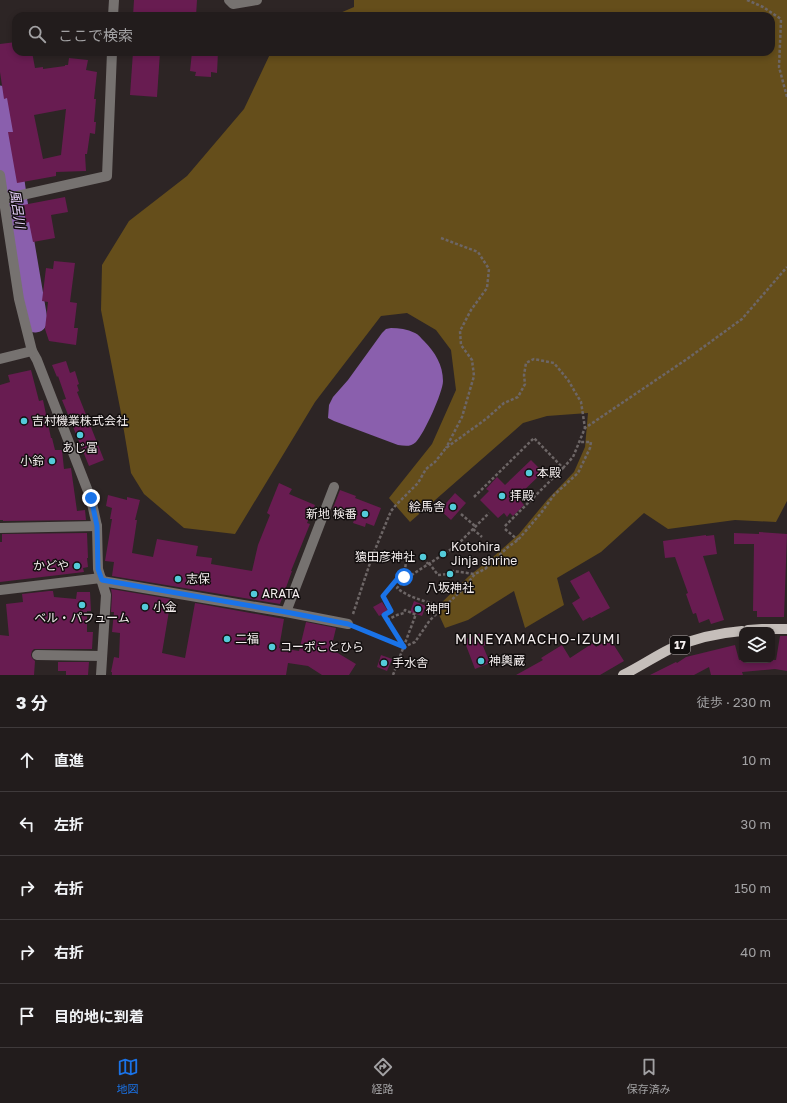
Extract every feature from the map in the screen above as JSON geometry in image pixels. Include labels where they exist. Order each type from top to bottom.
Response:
[{"type":"main road","points":[[775,629],[787,629]]},
{"type":"main road","name":"17","points":[[627,674],[670,649],[715,634],[739,631]]},
{"type":"street","points":[[113,12],[114,0]]},
{"type":"street","points":[[229,0],[233,4],[257,0]]},
{"type":"street","points":[[2,196],[106,176],[112,56]]},
{"type":"street","points":[[0,175],[2,196],[20,299],[32,350],[91,498],[97,526],[98,569],[106,595],[101,675]]},
{"type":"street","points":[[0,359],[32,350]]},
{"type":"street","points":[[286,612],[334,487]]},
{"type":"street","points":[[0,528],[97,526]]},
{"type":"street","points":[[0,590],[102,579],[348,624]]},
{"type":"street","points":[[37,655],[102,656]]},
{"type":"path","points":[[747,0],[770,12]]},
{"type":"path","points":[[775,15],[781,19],[779,67],[787,97]]},
{"type":"path","points":[[441,238],[478,252],[489,269],[486,288],[471,310],[460,331],[461,345],[472,360],[474,376],[462,417],[446,448],[435,462],[426,469],[418,483],[391,511],[372,557],[348,624],[404,647],[415,642],[430,620],[461,591],[474,574],[486,568],[508,547],[518,540],[541,513],[554,494],[578,473],[590,448],[591,442],[578,442]]},
{"type":"path","points":[[518,540],[504,528],[574,457],[578,442],[585,428],[687,359],[742,319],[787,266]]},
{"type":"path","points":[[446,448],[486,419],[504,403],[518,397],[525,384],[524,375],[526,363],[534,359],[554,363],[568,380],[581,402],[585,428]]},
{"type":"path","points":[[474,497],[534,438],[563,468]]},
{"type":"path","points":[[444,606],[404,594],[397,588],[404,578],[456,546],[489,512]]},
{"type":"path","points":[[461,514],[476,526]]},
{"type":"path","points":[[473,529],[482,537]]},
{"type":"path","points":[[424,558],[438,575],[448,574],[448,572],[453,571],[474,574]]},
{"type":"path","points":[[404,578],[406,562]]},
{"type":"path","points":[[404,578],[398,578],[383,596],[391,611],[384,615],[404,647]]},
{"type":"path","points":[[420,604],[422,600]]},
{"type":"path","points":[[387,620],[404,613],[405,610],[416,614],[393,675]]},
{"type":"shaded area","points":[[354,0],[787,0],[787,501],[776,522],[735,520],[668,529],[644,513],[601,552],[557,578],[564,605],[525,628],[514,591],[468,620],[445,628],[436,608],[469,576],[519,534],[548,499],[574,472],[585,447],[588,413],[547,416],[523,423],[410,522],[389,498],[432,444],[456,390],[451,350],[436,330],[407,313],[381,316],[315,402],[235,534],[184,528],[144,494],[131,473],[101,310],[102,265],[129,221],[187,176],[244,109],[269,56],[775,56],[775,12],[342,12],[354,7]]},
{"type":"shaded area","points":[[391,328],[406,330],[418,335],[435,354],[443,375],[440,394],[428,422],[416,442],[408,446],[398,445],[328,418],[329,405],[333,397],[348,380],[382,333],[386,329]]},
{"type":"building","points":[[134,0],[197,0],[196,12],[133,12]]},
{"type":"building","points":[[12,42],[12,56],[33,56],[35,68],[43,67],[43,69],[65,66],[68,65],[69,58],[88,60],[86,70],[97,72],[94,99],[96,99],[94,122],[96,122],[95,134],[90,133],[87,154],[85,154],[86,171],[56,172],[56,176],[17,183],[8,132],[13,132],[7,98],[4,99],[0,72],[0,44]],"holes":[[[66,109],[61,155],[43,159],[34,115]]]},
{"type":"building","points":[[133,56],[160,56],[157,97],[130,95]]},
{"type":"building","points":[[192,56],[218,56],[217,73],[211,72],[211,77],[195,76],[196,72],[190,71]]},
{"type":"building","points":[[65,197],[68,212],[51,215],[55,238],[33,242],[29,222],[26,223],[23,205]]},
{"type":"building","points":[[54,261],[75,263],[70,302],[77,303],[74,328],[78,328],[76,345],[49,341],[45,329],[48,302],[42,301],[46,268],[53,269]]},
{"type":"building","points":[[66,361],[70,373],[75,371],[79,384],[77,385],[79,391],[77,392],[104,460],[89,466],[62,400],[66,399],[58,376],[57,377],[52,365]]},
{"type":"building","points":[[31,370],[39,401],[43,400],[55,450],[62,450],[64,469],[71,468],[77,511],[85,510],[86,520],[0,520],[0,385],[10,382],[8,375]]},
{"type":"building","points":[[531,460],[543,472],[517,497],[524,505],[513,516],[510,513],[507,517],[504,513],[498,518],[480,500],[489,491],[486,489],[497,477],[505,485]]},
{"type":"building","points":[[279,483],[292,489],[289,494],[315,505],[307,523],[310,524],[291,571],[280,604],[112,576],[114,562],[105,561],[112,519],[110,519],[112,508],[106,506],[108,495],[127,500],[127,497],[140,500],[135,520],[137,520],[132,553],[153,557],[157,539],[198,546],[196,556],[212,558],[211,564],[252,571],[258,545],[270,515],[267,513]]},
{"type":"building","points":[[340,490],[356,496],[355,498],[381,508],[374,526],[366,523],[365,527],[353,523],[355,517],[333,508]]},
{"type":"building","name":"絵馬舎","points":[[455,493],[466,503],[451,520],[440,510]]},
{"type":"building","points":[[759,532],[787,534],[784,617],[757,617],[757,611],[753,611],[754,544],[734,544],[734,533],[759,534]]},
{"type":"building","points":[[87,533],[88,567],[83,568],[84,572],[0,582],[0,542],[2,542],[2,534]]},
{"type":"building","points":[[714,535],[717,554],[703,556],[724,620],[711,624],[709,619],[699,623],[696,613],[693,614],[686,594],[688,593],[675,557],[665,558],[663,541]]},
{"type":"building","points":[[589,571],[610,608],[583,621],[572,603],[580,598],[570,581]]},
{"type":"building","points":[[111,589],[171,599],[162,653],[185,658],[195,603],[284,619],[279,648],[299,651],[306,622],[336,628],[331,649],[356,664],[349,675],[322,675],[308,666],[288,663],[286,675],[112,675],[111,672],[114,657],[119,658],[120,633],[112,632],[114,612],[111,612]]},
{"type":"building","points":[[53,591],[54,597],[76,599],[77,592],[90,592],[91,611],[87,611],[87,632],[93,632],[92,649],[34,649],[31,655],[35,661],[34,675],[0,675],[0,635],[9,636],[6,604],[23,602],[22,594]]},
{"type":"building","name":"神門","points":[[414,601],[426,606],[422,616],[410,612]]},
{"type":"building","points":[[382,602],[388,611],[379,616],[373,607]]},
{"type":"building","points":[[481,633],[486,645],[483,646],[490,663],[475,669],[464,640]]},
{"type":"building","points":[[780,636],[787,636],[787,671],[775,669],[742,672],[743,675],[711,675],[709,667],[694,675],[650,675],[676,662],[677,663],[686,657],[735,645],[739,663],[775,663]]},
{"type":"building","points":[[610,639],[624,661],[600,675],[516,675],[543,660],[541,658],[562,645],[570,658],[593,643],[596,647]]},
{"type":"building","name":"手水舎","points":[[381,655],[392,659],[387,671],[377,667]]},
{"type":"building","points":[[58,662],[89,662],[88,675],[66,675],[66,671],[58,671]]},
{"type":"waterway","name":"風呂川","points":[[0,98],[15,202],[35,320]]},
{"type":"place","name":"吉村機業株式会社","points":[[24,421]]},
{"type":"place","name":"あじ冨","points":[[80,435]]},
{"type":"place","name":"小鈴","points":[[52,461]]},
{"type":"place","name":"本殿","points":[[529,473]]},
{"type":"place","name":"拝殿","points":[[502,496]]},
{"type":"place","name":"絵馬舎","points":[[453,507]]},
{"type":"place","name":"新地 検番","points":[[365,514]]},
{"type":"place","name":"Kotohira Jinja shrine","points":[[443,554]]},
{"type":"place","name":"猿田彦神社","points":[[423,557]]},
{"type":"place","name":"かどや","points":[[77,566]]},
{"type":"place","name":"八坂神社","points":[[450,574]]},
{"type":"place","name":"志保","points":[[178,579]]},
{"type":"place","name":"ARATA","points":[[254,594]]},
{"type":"place","name":"ベル・パフューム","points":[[82,605]]},
{"type":"place","name":"小金","points":[[145,607]]},
{"type":"place","name":"神門","points":[[418,609]]},
{"type":"place","name":"二福","points":[[227,639]]},
{"type":"place","name":"コーポことひら","points":[[272,647]]},
{"type":"place","name":"神輿蔵","points":[[481,661]]},
{"type":"place","name":"手水舎","points":[[384,663]]},
{"type":"district","name":"MINEYAMACHO-IZUMI","points":[[538,639]]},
{"type":"route","points":[[91,498],[97,526],[98,569],[102,580],[348,624],[404,647],[384,615],[391,611],[383,596],[398,578],[404,577]]}]
